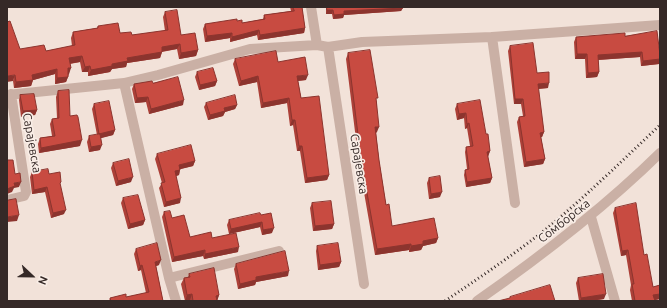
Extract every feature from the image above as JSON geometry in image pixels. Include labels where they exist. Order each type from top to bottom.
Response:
[{"type":"street","points":[[311,7],[317,46]]},
{"type":"street","name":"Сарајевска","points":[[7,200],[24,196],[26,184],[9,95],[124,83],[250,49],[317,46],[328,47],[362,42],[492,37],[660,25]]},
{"type":"street","points":[[492,37],[515,203]]},
{"type":"street","name":"Сарајевска","points":[[328,47],[364,284]]},
{"type":"street","points":[[124,83],[169,278],[176,301]]},
{"type":"street","name":"Сомборска","points":[[477,301],[524,268],[591,217],[660,153]]},
{"type":"street","points":[[591,217],[615,301]]},
{"type":"street","points":[[169,278],[279,251]]},
{"type":"building","points":[[293,7],[302,7],[305,28],[260,35],[259,30],[232,37],[232,33],[207,36],[205,24],[237,19],[237,21],[242,20],[242,23],[265,19],[264,15],[294,11]]},
{"type":"building","points":[[327,7],[403,8],[344,11],[344,14],[334,15],[333,10],[327,10]]},
{"type":"building","points":[[177,10],[181,35],[195,33],[198,50],[181,53],[180,44],[162,47],[162,52],[127,58],[128,61],[91,70],[90,66],[85,67],[82,56],[69,58],[71,68],[68,68],[68,77],[57,78],[57,69],[32,75],[33,80],[16,82],[15,75],[7,76],[7,22],[10,21],[20,49],[44,45],[46,51],[75,45],[73,32],[98,28],[98,26],[118,23],[120,33],[131,32],[132,35],[168,30],[165,12]]},
{"type":"building","points":[[657,31],[660,59],[643,61],[642,52],[598,55],[599,72],[588,73],[587,54],[577,54],[576,37],[625,33],[625,36]]},
{"type":"building","points":[[533,43],[537,73],[549,72],[549,83],[538,84],[544,132],[540,133],[545,159],[526,162],[519,117],[525,116],[523,99],[515,99],[510,46]]},
{"type":"building","points":[[370,50],[378,98],[376,98],[379,127],[375,127],[386,205],[389,204],[392,226],[434,218],[438,238],[423,241],[423,244],[411,246],[411,244],[377,249],[361,159],[348,53]]},
{"type":"building","points":[[276,51],[278,62],[305,57],[308,75],[297,76],[301,98],[319,96],[329,175],[307,178],[302,146],[299,146],[295,120],[292,120],[289,98],[263,103],[258,76],[241,81],[235,59]]},
{"type":"building","points":[[213,68],[217,81],[200,85],[197,72]]},
{"type":"building","points":[[178,77],[184,100],[151,109],[148,97],[137,98],[134,84],[152,81],[153,83]]},
{"type":"building","points":[[69,90],[70,116],[77,115],[78,117],[82,140],[41,148],[40,138],[55,136],[52,119],[59,118],[58,91]]},
{"type":"building","points":[[34,94],[37,110],[23,111],[20,95]]},
{"type":"building","points":[[235,95],[237,105],[224,108],[225,111],[210,115],[206,103]]},
{"type":"building","points":[[480,100],[486,134],[488,134],[490,151],[487,152],[492,178],[467,182],[465,170],[469,169],[466,147],[473,146],[469,123],[467,124],[466,113],[459,114],[457,104]]},
{"type":"building","points":[[109,101],[115,130],[99,134],[94,104]]},
{"type":"building","points":[[100,134],[102,145],[91,147],[89,136]]},
{"type":"building","points":[[191,145],[195,161],[179,165],[180,170],[175,171],[181,198],[166,202],[161,183],[165,182],[157,154]]},
{"type":"building","points":[[129,159],[133,177],[118,181],[113,163]]},
{"type":"building","points":[[7,160],[13,160],[15,174],[20,173],[21,182],[14,183],[15,186],[7,189]]},
{"type":"building","points":[[48,169],[49,174],[60,172],[60,183],[66,210],[53,213],[47,187],[34,190],[32,172]]},
{"type":"building","points":[[440,176],[442,192],[431,194],[429,178]]},
{"type":"building","points":[[138,195],[145,220],[130,224],[123,198]]},
{"type":"building","points":[[16,199],[19,215],[7,217],[7,200]]},
{"type":"building","points":[[331,201],[334,224],[315,226],[312,203]]},
{"type":"building","points":[[636,203],[644,255],[647,254],[653,287],[660,285],[660,294],[653,295],[655,301],[635,301],[632,284],[634,284],[628,250],[622,251],[615,208]]},
{"type":"building","points":[[170,211],[172,218],[184,215],[190,237],[211,232],[212,238],[236,233],[239,247],[205,254],[205,250],[174,257],[164,212]]},
{"type":"building","points":[[260,213],[261,215],[271,213],[274,228],[263,230],[262,222],[231,229],[229,220]]},
{"type":"building","points":[[157,243],[161,260],[155,262],[163,301],[111,301],[110,298],[126,294],[126,297],[149,292],[136,249]]},
{"type":"building","points":[[338,243],[341,262],[320,265],[317,246]]},
{"type":"building","points":[[285,251],[289,271],[256,277],[256,280],[240,284],[236,264]]},
{"type":"building","points":[[214,268],[219,295],[216,296],[217,301],[193,301],[192,294],[187,295],[184,278],[190,277],[189,274]]},
{"type":"building","points":[[603,274],[606,294],[581,298],[578,278]]},
{"type":"building","points":[[550,285],[555,301],[498,301],[510,298]]},
{"type":"railway","points":[[445,301],[545,230],[589,192],[660,125]]}]
